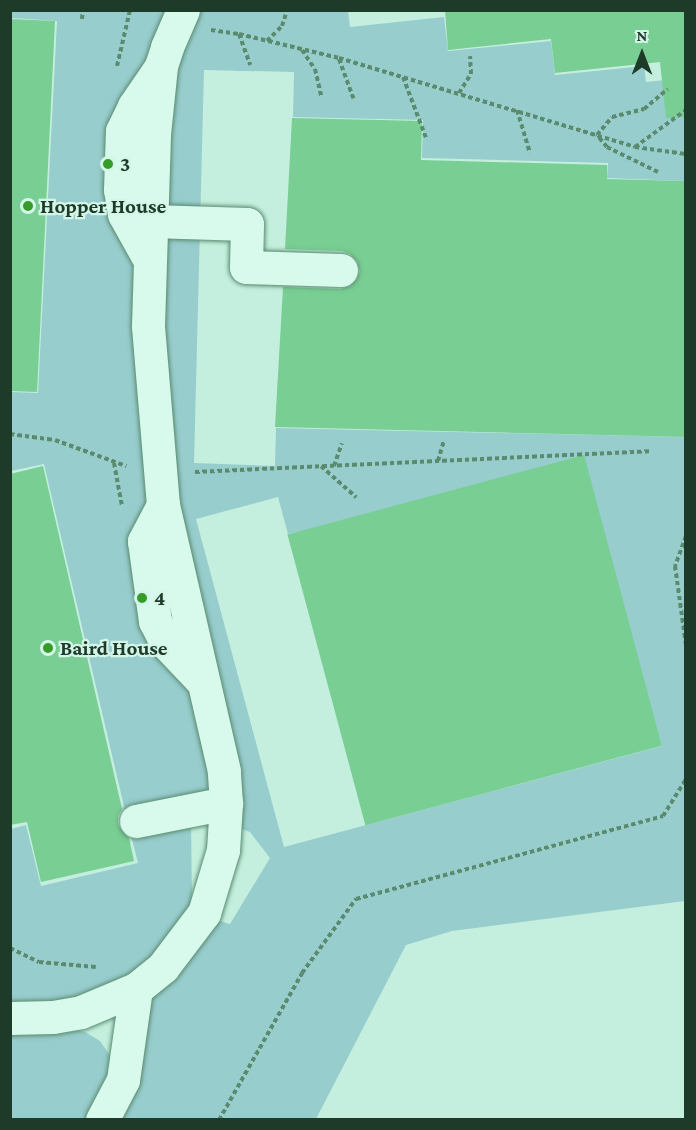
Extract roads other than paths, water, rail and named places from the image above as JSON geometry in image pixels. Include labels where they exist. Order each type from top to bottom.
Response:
[{"type":"street","points":[[149,258],[124,214],[120,190],[122,131],[134,106],[161,66],[180,18]]},
{"type":"street","points":[[10,1018],[53,1017],[81,1012],[136,989],[163,967],[204,913],[223,850],[231,739],[203,682],[162,490],[151,378],[149,258],[154,134],[161,66]]},
{"type":"street","points":[[151,221],[247,224],[246,267],[341,270]]},
{"type":"street","points":[[136,821],[226,803]]},
{"type":"street","points":[[102,1119],[123,1080],[136,989]]},
{"type":"place","name":"3","points":[[108,164]]},
{"type":"place","name":"Hopper House","points":[[28,206]]},
{"type":"place","name":"4","points":[[142,598]]},
{"type":"place","name":"Baird House","points":[[48,648]]}]
